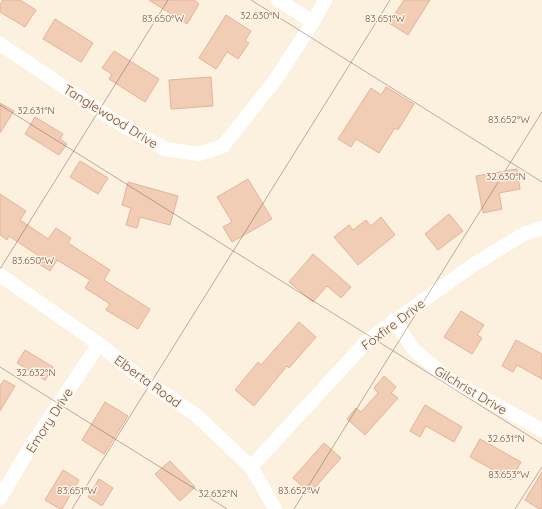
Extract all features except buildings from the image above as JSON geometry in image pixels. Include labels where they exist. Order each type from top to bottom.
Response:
[{"type":"street","points":[[278,0],[313,22]]},
{"type":"street","name":"Tanglewood Drive","points":[[0,44],[115,121],[165,149],[199,154],[222,146],[276,79],[313,22],[325,0]]},
{"type":"street","name":"Foxfire Drive","points":[[251,468],[367,341],[394,320],[473,265],[524,234],[542,228]]},
{"type":"street","name":"Elberta Road","points":[[0,275],[99,344],[141,378],[196,415],[251,468],[275,509]]},
{"type":"street","name":"Gilchrist Drive","points":[[394,320],[414,350],[446,378],[542,430]]},
{"type":"street","name":"Emory Drive","points":[[0,498],[31,446],[99,344]]}]
